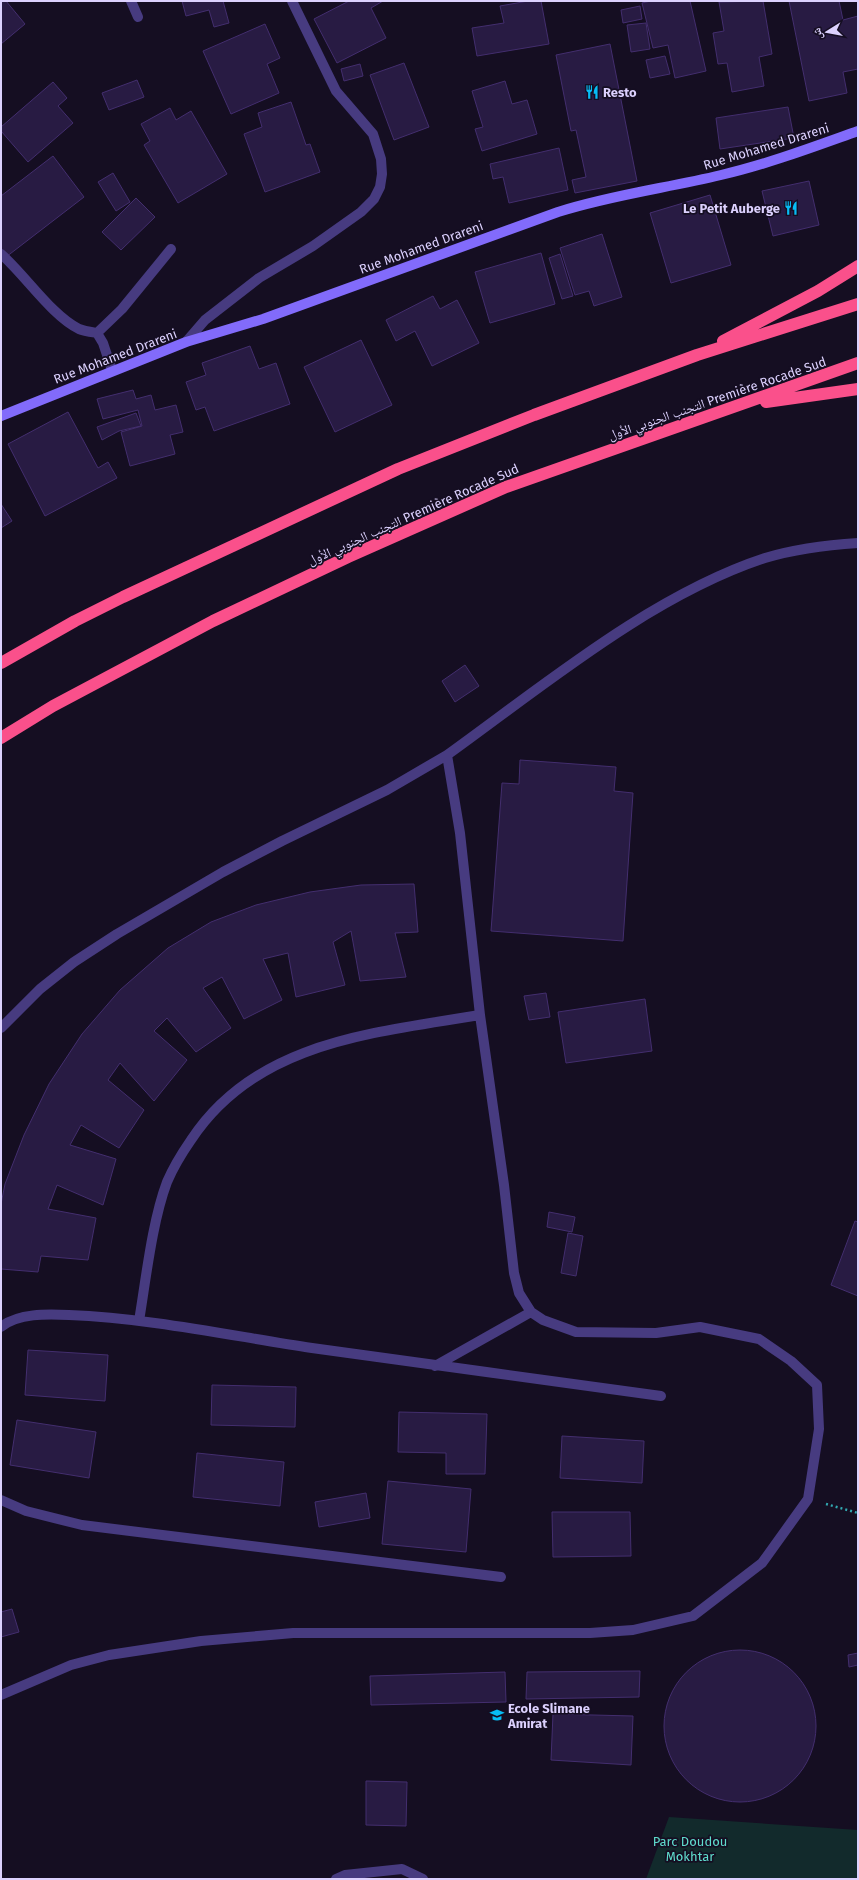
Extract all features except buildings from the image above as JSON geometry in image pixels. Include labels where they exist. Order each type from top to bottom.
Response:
[{"type":"highway","points":[[697,355],[818,291],[858,266]]},
{"type":"highway","points":[[1,663],[75,620],[398,469],[534,415],[697,355],[858,304]]},
{"type":"highway","name":"التجنب الجنوبي الأول Première Rocade Sud","points":[[1,738],[53,706],[142,657],[213,621],[506,487],[791,388],[858,363]]},
{"type":"highway","points":[[739,405],[858,389]]},
{"type":"street","points":[[131,1],[138,17]]},
{"type":"street","points":[[186,342],[205,320],[258,278],[314,246],[361,212],[374,199],[380,187],[382,174],[381,159],[373,134],[336,91],[292,1]]},
{"type":"street","name":"Rue Mohamed Drareni","points":[[1,416],[112,370],[186,342],[263,319],[565,209],[594,200],[722,174],[765,163],[858,131]]},
{"type":"street","points":[[97,333],[122,309],[171,249]]},
{"type":"street","points":[[1,254],[15,266],[63,318],[79,329],[97,333],[103,343],[112,370]]},
{"type":"street","points":[[1,1028],[40,989],[74,962],[117,934],[223,872],[282,841],[387,790],[447,755],[580,659],[668,602],[701,585],[766,558],[808,548],[858,543]]},
{"type":"street","points":[[1,1695],[71,1665],[110,1655],[201,1641],[293,1633],[590,1633],[633,1630],[669,1622],[693,1616],[762,1563],[808,1500],[819,1429],[817,1385],[791,1361],[759,1339],[700,1327],[656,1333],[576,1332],[543,1320],[532,1312],[519,1293],[514,1274],[504,1185],[480,1014],[460,833],[447,755]]},
{"type":"street","points":[[139,1321],[155,1232],[167,1182],[184,1150],[200,1127],[220,1104],[254,1078],[279,1063],[307,1050],[345,1039],[480,1014]]},
{"type":"street","points":[[435,1366],[532,1312]]},
{"type":"street","points":[[1,1327],[8,1322],[30,1316],[69,1315],[139,1321],[435,1366],[521,1376],[661,1396]]},
{"type":"street","points":[[1,1500],[26,1511],[82,1526],[501,1577]]},
{"type":"street","points":[[397,1879],[402,1869]]},
{"type":"street","points":[[336,1879],[345,1875],[402,1869],[424,1879]]},
{"type":"path","points":[[808,1500],[858,1513]]},
{"type":"green space","name":"Parc Doudou Mokhtar","points":[[669,1817],[858,1830],[858,1879],[646,1879]]},
{"type":"place","name":"Resto","points":[[592,92]]},
{"type":"place","name":"Le Petit Auberge","points":[[791,208]]},
{"type":"place","name":"Ecole Slimane Amirat","points":[[497,1715]]}]
